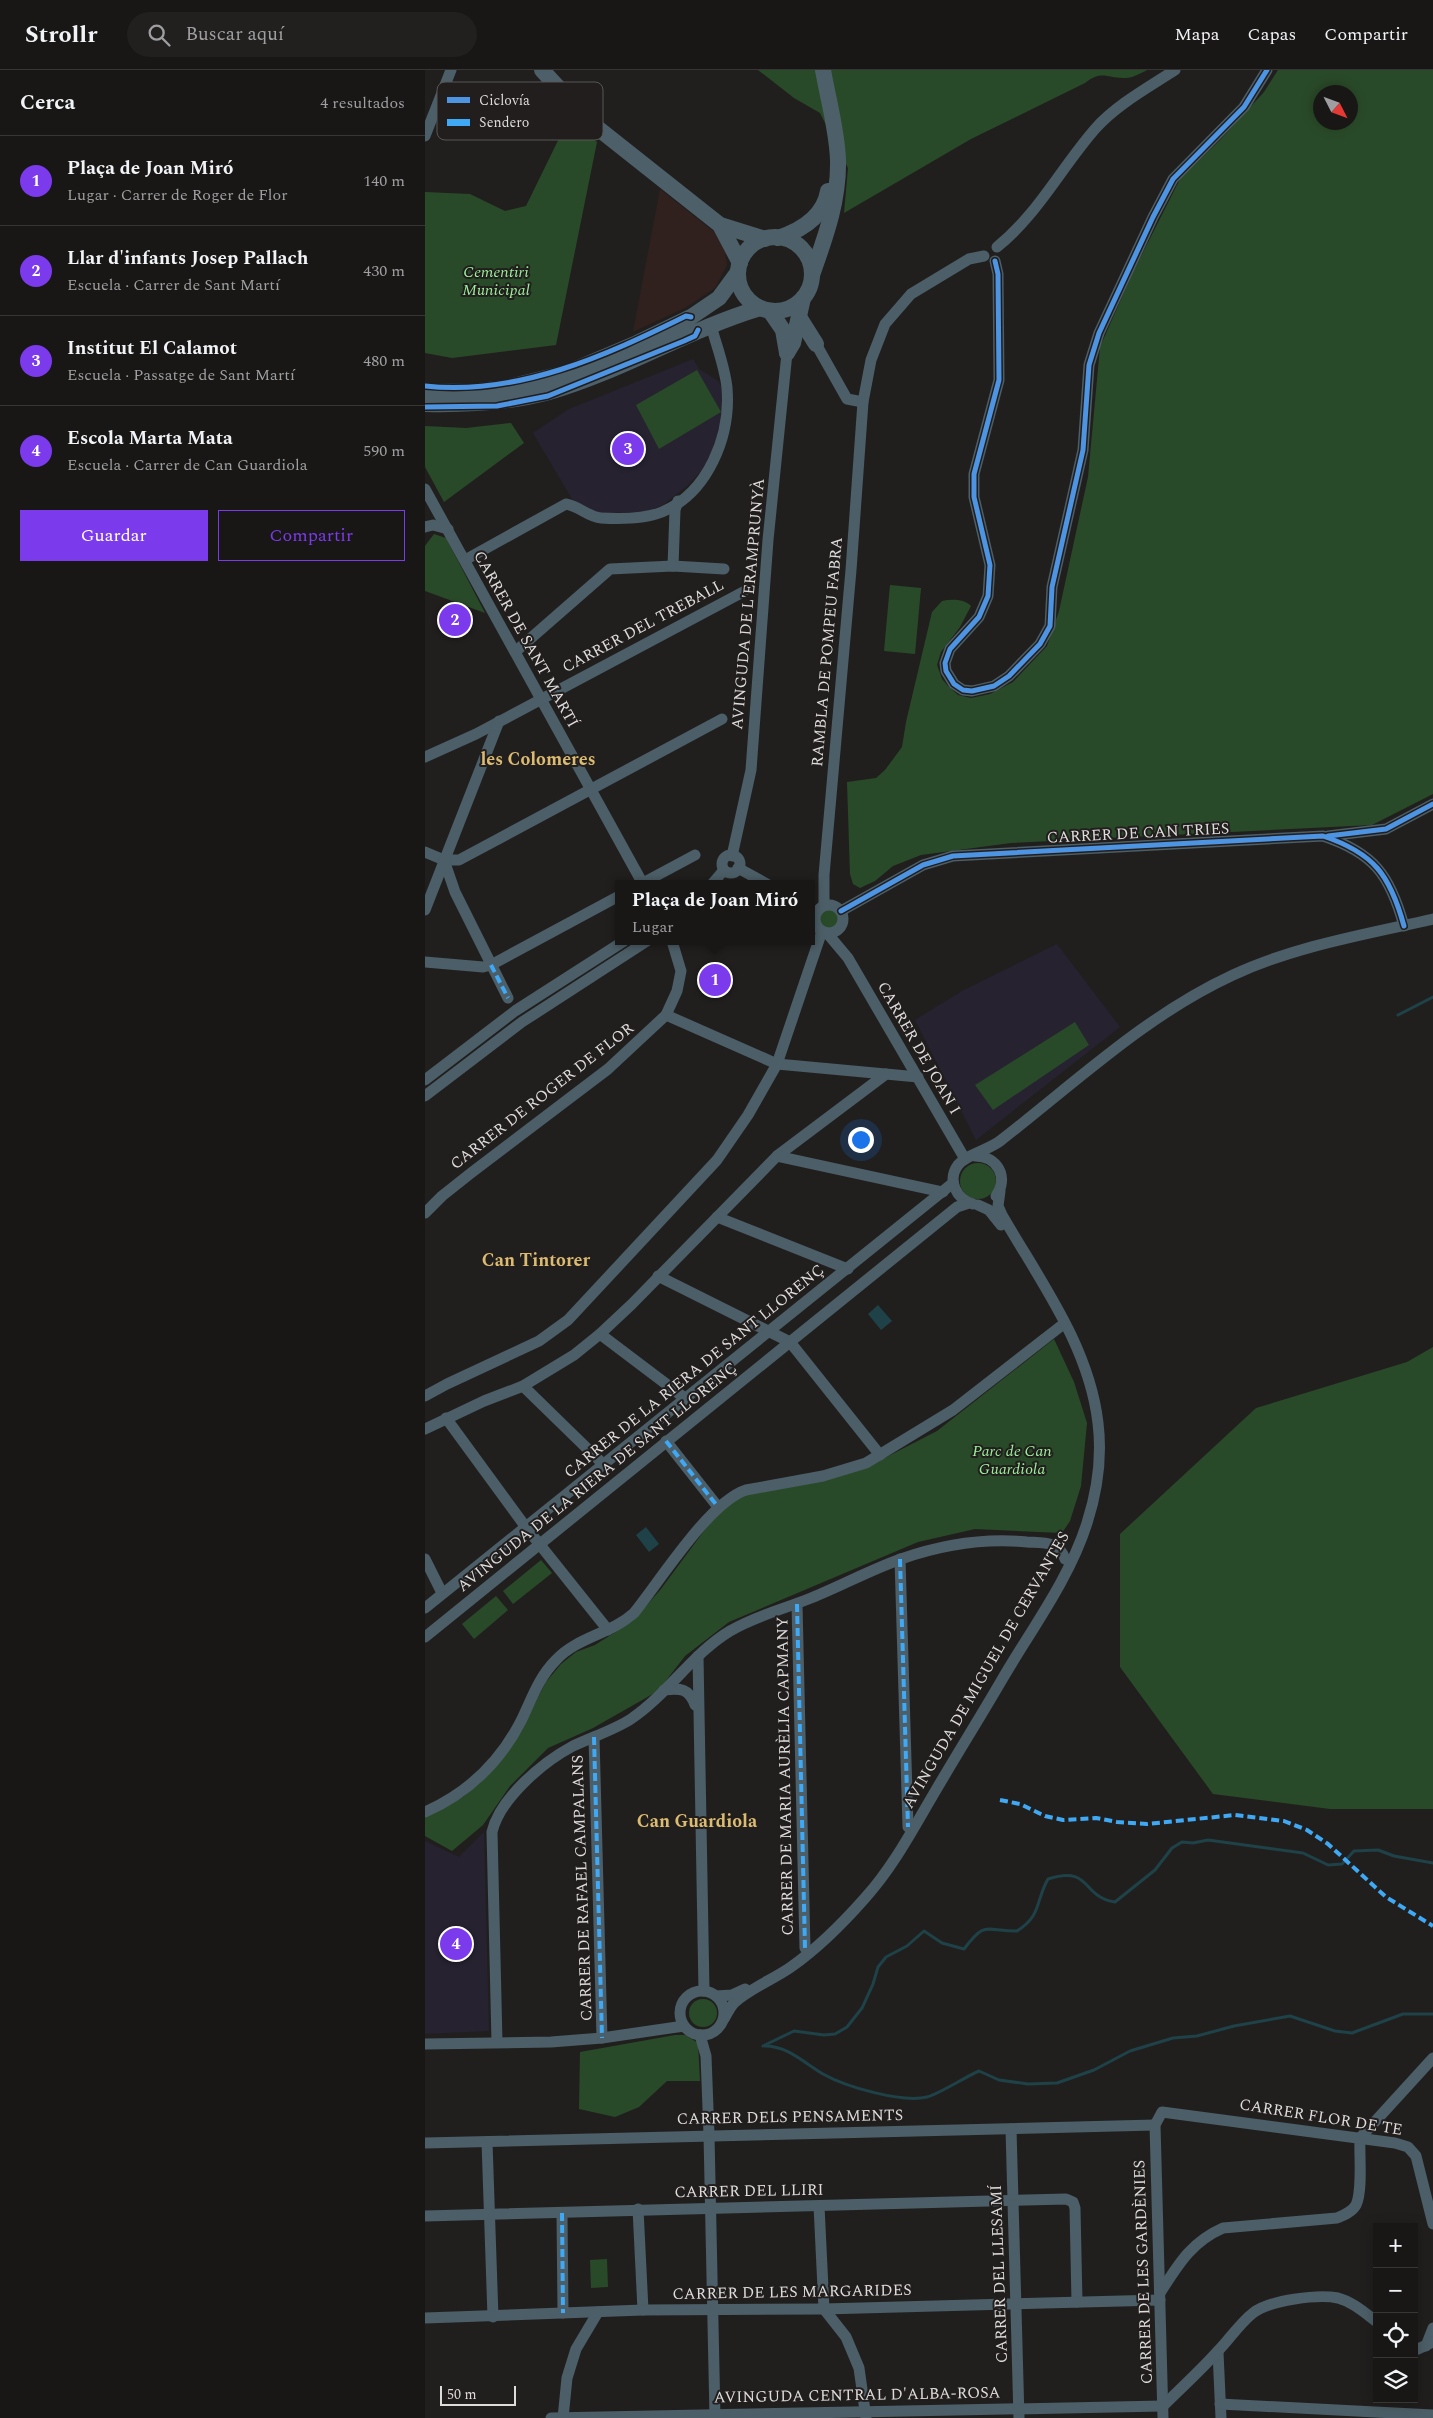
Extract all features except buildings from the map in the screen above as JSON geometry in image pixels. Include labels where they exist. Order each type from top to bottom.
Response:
[{"type":"main road","points":[[542,70],[553,82]]},
{"type":"main road","points":[[425,391],[469,392],[505,388],[566,373],[637,343],[691,317],[719,298],[750,248],[772,238],[791,234],[815,218],[822,209],[827,195],[830,156],[815,70]]},
{"type":"main road","points":[[790,348],[803,298],[831,221],[838,178],[837,149],[823,70]]},
{"type":"main road","points":[[603,132],[720,225],[795,244],[805,253],[810,266],[811,279]]},
{"type":"main road","points":[[720,225],[739,267],[743,294],[749,301],[765,310],[783,330],[790,348]]},
{"type":"main road","points":[[425,404],[482,404],[548,392],[606,370],[711,325],[765,310],[788,308],[803,298]]},
{"type":"main road","points":[[799,317],[816,344]]},
{"type":"main road","points":[[790,348],[805,340],[816,344]]},
{"type":"street","points":[[446,82],[451,70]]},
{"type":"street","points":[[997,247],[1000,256],[995,261],[989,261],[984,256],[988,247],[997,247],[1012,235],[1038,206],[1096,128],[1112,113],[1175,70]]},
{"type":"street","points":[[995,261],[998,274],[999,380],[974,474],[974,497],[990,565],[988,596],[979,618],[951,649],[945,663],[946,671],[954,684],[963,690],[972,691],[994,686],[1009,676],[1040,644],[1050,626],[1052,587],[1079,473],[1088,375],[1096,341],[1173,178],[1244,107],[1267,70]]},
{"type":"street","points":[[425,136],[437,106]]},
{"type":"street","name":"RAMBLA DE POMPEU FABRA","points":[[817,908],[824,875],[851,570],[863,402],[871,360],[878,337],[892,314],[911,294],[927,282],[969,259],[984,256]]},
{"type":"street","points":[[465,560],[566,504],[576,506],[594,517],[652,516],[665,511],[678,502],[704,479],[718,454],[725,423],[727,388],[711,325]]},
{"type":"street","points":[[816,344],[847,399],[863,402]]},
{"type":"street","name":"AVINGUDA DE L'ERAMPRUNYÀ","points":[[732,856],[751,770],[768,540],[790,348]]},
{"type":"street","name":"CARRER DE SANT MARTÍ","points":[[425,490],[640,880]]},
{"type":"street","points":[[673,566],[675,510],[678,502]]},
{"type":"street","points":[[425,527],[433,525],[448,529]]},
{"type":"street","points":[[515,652],[610,569],[673,566],[724,569]]},
{"type":"street","name":"CARRER DEL TREBALL","points":[[425,757],[499,722],[743,592]]},
{"type":"street","points":[[425,852],[444,860],[459,860],[723,719]]},
{"type":"street","points":[[425,910],[499,722]]},
{"type":"street","points":[[1323,836],[1370,833],[1386,829],[1433,804]]},
{"type":"street","name":"CARRER DE CAN TRIES","points":[[841,911],[923,865],[953,856],[1323,836],[1353,848],[1377,868],[1394,892],[1404,926]]},
{"type":"street","points":[[648,880],[695,855]]},
{"type":"street","points":[[732,856],[739,861],[739,868],[732,873],[725,870],[722,867],[723,860],[732,856]]},
{"type":"street","points":[[444,860],[455,892],[508,998]]},
{"type":"street","points":[[739,868],[760,880]]},
{"type":"street","points":[[716,880],[725,870]]},
{"type":"street","points":[[425,962],[483,967],[615,898]]},
{"type":"street","points":[[832,905],[841,911],[843,921],[836,931],[824,932],[815,924],[817,908],[832,905]]},
{"type":"street","points":[[970,1157],[999,1142],[1140,1030],[1200,991],[1234,974],[1289,954],[1433,919]]},
{"type":"street","name":"CARRER DE JOAN I","points":[[840,927],[845,954]]},
{"type":"street","points":[[425,1396],[539,1342],[568,1320],[717,1160],[748,1115],[777,1064],[824,932]]},
{"type":"street","name":"CARRER DE JOAN I","points":[[824,932],[845,954],[918,1077],[970,1157]]},
{"type":"street","points":[[425,1096],[428,1083],[515,1011],[618,945]]},
{"type":"street","points":[[428,1083],[641,945]]},
{"type":"street","name":"CARRER DE ROGER DE FLOR","points":[[425,1213],[442,1196],[471,1173],[608,1069],[666,1015],[677,991],[681,971],[673,945]]},
{"type":"street","points":[[666,1015],[777,1064],[918,1077]]},
{"type":"street","points":[[425,1429],[446,1418],[523,1386],[559,1366],[601,1334],[777,1156],[886,1074]]},
{"type":"street","points":[[953,1183],[958,1194],[973,1204],[991,1201],[1000,1191],[1001,1175],[995,1163],[994,1152],[999,1142]]},
{"type":"street","points":[[777,1156],[943,1192]]},
{"type":"street","points":[[970,1157],[987,1158],[995,1163]]},
{"type":"street","name":"CARRER DE LA RIERA DE SANT LLORENÇ","points":[[425,1608],[943,1192],[953,1183],[956,1169],[970,1157]]},
{"type":"street","name":"AVINGUDA DE MIGUEL DE CERVANTES","points":[[724,2019],[735,2002],[791,1967],[828,1937],[865,1898],[886,1872],[911,1833],[1073,1558],[1087,1524],[1093,1498],[1099,1453],[1098,1424],[1093,1396],[1082,1360],[1070,1331],[1002,1216],[998,1206],[1000,1191]]},
{"type":"street","name":"AVINGUDA DE MIGUEL DE CERVANTES","points":[[716,1996],[739,1993],[805,1948],[837,1920],[869,1885],[908,1827],[1065,1559],[1077,1535],[1087,1500],[1093,1451],[1088,1398],[1070,1343],[997,1218],[989,1210],[973,1204]]},
{"type":"street","name":"AVINGUDA DE LA RIERA DE SANT LLORENÇ","points":[[425,1637],[957,1208],[973,1204]]},
{"type":"street","points":[[717,1218],[848,1269]]},
{"type":"street","points":[[658,1276],[768,1333],[790,1342],[880,1455]]},
{"type":"street","points":[[425,1812],[449,1801],[486,1772],[501,1754],[517,1728],[537,1685],[557,1659],[568,1649],[625,1621],[634,1613],[718,1506],[739,1492],[831,1474],[865,1463],[953,1410],[1061,1326]]},
{"type":"street","points":[[601,1334],[687,1398]]},
{"type":"street","points":[[523,1386],[603,1464]]},
{"type":"street","points":[[446,1418],[525,1526],[608,1630]]},
{"type":"street","points":[[666,1441],[718,1506]]},
{"type":"street","points":[[497,2042],[492,1832],[494,1824],[509,1799],[543,1766],[565,1751],[629,1720],[664,1690],[698,1656],[730,1631],[751,1620],[797,1604],[900,1559],[940,1548],[998,1540],[1052,1544],[1060,1550],[1065,1559]]},
{"type":"street","points":[[425,1559],[442,1594]]},
{"type":"street","points":[[900,1559],[908,1827]]},
{"type":"street","name":"CARRER DE MARIA AURÈLIA CAPMANY","points":[[797,1604],[805,1948]]},
{"type":"street","points":[[698,1656],[697,1710],[704,1991]]},
{"type":"street","points":[[664,1690],[681,1688],[685,1690],[693,1697],[697,1710]]},
{"type":"street","name":"CARRER DE RAFAEL CAMPALANS","points":[[594,1737],[602,2038]]},
{"type":"street","points":[[704,1991],[716,1996],[723,2004],[724,2019],[716,2031],[700,2036],[693,2034],[684,2026],[680,2013],[685,2000],[695,1992],[704,1991]]},
{"type":"street","points":[[425,2044],[602,2038],[684,2026]]},
{"type":"street","points":[[700,2036],[706,2056],[709,2135],[714,2416]]},
{"type":"street","points":[[1160,2297],[1181,2258],[1207,2234],[1223,2228],[1337,2218],[1349,2213],[1356,2206],[1359,2195],[1360,2138],[1433,2058]]},
{"type":"street","name":"CARRER FLOR DE TE","points":[[1155,2125],[1162,2112],[1170,2111],[1395,2143],[1408,2147],[1416,2156],[1432,2207],[1433,2224]]},
{"type":"street","name":"CARRER DELS PENSAMENTS","points":[[425,2143],[1155,2125]]},
{"type":"street","name":"CARRER DE LES GARDÈNIES","points":[[1155,2125],[1163,2418]]},
{"type":"street","name":"CARRER DEL LLESAMÍ","points":[[1011,2128],[1019,2413]]},
{"type":"street","points":[[487,2142],[493,2317]]},
{"type":"street","name":"CARRER DEL LLIRI","points":[[425,2216],[1066,2199],[1073,2202],[1077,2302]]},
{"type":"street","points":[[819,2206],[824,2309],[845,2337],[859,2368],[866,2415]]},
{"type":"street","points":[[638,2209],[643,2310]]},
{"type":"street","points":[[562,2213],[563,2314]]},
{"type":"street","name":"CARRER DE LES MARGARIDES","points":[[425,2318],[643,2310],[824,2309],[1077,2302],[1160,2297]]},
{"type":"street","points":[[1163,2406],[1218,2352],[1253,2313],[1279,2302],[1338,2298],[1356,2306],[1373,2319]]},
{"type":"street","points":[[563,2418],[567,2378],[576,2349],[598,2312]]},
{"type":"street","points":[[1424,2345],[1433,2328]]},
{"type":"street","points":[[1218,2352],[1221,2418]]},
{"type":"street","points":[[1220,2404],[1433,2415]]},
{"type":"street","name":"AVINGUDA CENTRAL D'ALBA-ROSA","points":[[551,2418],[1019,2413],[1163,2406]]},
{"type":"shaded area","points":[[660,189],[717,234],[725,251],[727,265],[715,288],[685,308],[633,332]]},
{"type":"shaded area","points":[[693,359],[699,369],[718,381],[723,390],[721,429],[707,465],[687,486],[663,505],[646,512],[594,513],[572,499],[533,433],[569,409]]},
{"type":"shaded area","points":[[1057,944],[1120,1027],[976,1140],[915,1020],[962,991]]},
{"type":"shaded area","points":[[484,1832],[489,2031],[425,2034],[425,1841],[459,1857]]},
{"type":"green space","points":[[758,70],[1147,70],[1130,78],[1100,76],[1091,79],[971,139],[844,213],[848,168],[820,113],[794,98]]},
{"type":"green space","points":[[1278,70],[1433,70],[1433,794],[1372,825],[1011,843],[921,855],[893,866],[875,881],[860,888],[853,884],[850,874],[847,782],[876,778],[885,770],[902,747],[906,722],[932,612],[942,601],[946,600],[961,601],[971,606],[960,627],[941,652],[937,665],[942,679],[958,695],[971,698],[990,694],[1013,682],[1047,646],[1059,611],[1088,477],[1100,347],[1133,272],[1180,179],[1220,140],[1264,92]]},
{"type":"green space","name":"Cementiri Municipal","points":[[558,140],[595,140],[597,142],[556,345],[452,358],[425,353],[425,192],[470,194],[505,211],[526,206]]},
{"type":"green space","points":[[697,370],[721,412],[659,449],[636,405]]},
{"type":"green space","points":[[511,423],[524,443],[444,502],[425,467],[425,426],[466,428]]},
{"type":"green space","points":[[434,534],[446,538],[485,613],[425,591],[425,546]]},
{"type":"green space","points":[[890,585],[921,588],[915,654],[884,651]]},
{"type":"green space","points":[[829,909],[836,912],[839,919],[836,926],[829,929],[822,926],[819,919],[822,912]]},
{"type":"green space","points":[[1075,1022],[1089,1045],[993,1110],[975,1085]]},
{"type":"green space","points":[[978,1163],[985,1164],[991,1168],[995,1174],[995,1188],[991,1194],[985,1198],[978,1199],[971,1198],[965,1194],[961,1188],[960,1181],[961,1174],[965,1168],[971,1164]]},
{"type":"green space","name":"Parc de Can Guardiola","points":[[1054,1339],[1074,1382],[1087,1423],[1081,1486],[1070,1521],[1062,1533],[975,1529],[918,1542],[729,1622],[685,1656],[658,1691],[593,1728],[548,1748],[510,1786],[483,1825],[452,1851],[425,1836],[425,1817],[463,1797],[479,1784],[499,1762],[525,1723],[546,1682],[561,1664],[576,1652],[595,1645],[633,1621],[661,1589],[718,1512],[741,1495],[869,1466],[937,1431]]},
{"type":"green space","points":[[1433,1347],[1433,1809],[1330,1809],[1213,1794],[1120,1667],[1120,1534],[1256,1408],[1407,1362]]},
{"type":"green space","points":[[541,1560],[552,1573],[513,1604],[503,1591]]},
{"type":"green space","points":[[496,1596],[508,1610],[474,1639],[462,1624]]},
{"type":"green space","points":[[703,1999],[713,2003],[717,2013],[713,2023],[703,2027],[693,2023],[689,2013],[693,2003]]},
{"type":"green space","points":[[675,2035],[685,2035],[698,2043],[700,2081],[667,2081],[639,2107],[615,2117],[579,2109],[580,2052]]},
{"type":"green space","points":[[607,2259],[608,2287],[591,2288],[590,2260]]},
{"type":"water","points":[[878,1305],[892,1321],[881,1330],[868,1314]]},
{"type":"water","points":[[646,1527],[659,1544],[649,1552],[636,1535]]},
{"type":"waterway","points":[[1398,1015],[1433,997]]},
{"type":"waterway","points":[[763,2046],[794,2031],[824,2035],[835,2034],[847,2027],[862,2008],[873,1984],[878,1967],[886,1957],[907,1946],[924,1931],[942,1943],[964,1949],[977,1934],[987,1929],[1017,1931],[1034,1914],[1048,1879],[1062,1876],[1072,1876],[1080,1879],[1096,1894],[1104,1899],[1115,1902],[1155,1870],[1172,1848],[1182,1842],[1193,1843],[1208,1840],[1303,1853],[1328,1865],[1342,1864],[1354,1851],[1378,1850],[1394,1856],[1433,1863]]},
{"type":"waterway","points":[[765,2046],[788,2052],[823,2074],[859,2089],[889,2096],[916,2098],[932,2095],[979,2071],[999,2080],[1028,2084],[1057,2083],[1094,2070],[1130,2051],[1173,2038],[1197,2036],[1234,2026],[1290,2016],[1335,2031],[1352,2033],[1403,2014],[1433,2014]]},
{"type":"marked path","points":[[491,965],[508,998]]},
{"type":"marked path","points":[[666,1441],[718,1507]]},
{"type":"marked path","points":[[900,1559],[908,1827]]},
{"type":"marked path","points":[[797,1604],[805,1948]]},
{"type":"marked path","points":[[594,1737],[602,2038]]},
{"type":"marked path","points":[[1000,1800],[1020,1804],[1045,1816],[1063,1820],[1096,1818],[1117,1822],[1147,1824],[1235,1815],[1284,1821],[1307,1830],[1328,1844],[1386,1897],[1433,1926]]},
{"type":"marked path","points":[[562,2213],[563,2313]]},
{"type":"cycle path","points":[[995,261],[998,274],[999,380],[974,474],[974,497],[990,565],[988,596],[979,617],[950,649],[945,663],[946,671],[954,684],[963,690],[972,691],[994,686],[1009,676],[1040,644],[1050,626],[1052,587],[1083,450],[1089,365],[1099,333],[1153,217],[1173,179],[1244,107],[1267,70]]},
{"type":"cycle path","points":[[425,386],[460,388],[494,385],[527,379],[560,370],[592,358],[686,316],[691,317]]},
{"type":"cycle path","points":[[425,407],[497,406],[548,396],[684,341],[695,336],[698,330]]},
{"type":"cycle path","points":[[1328,836],[1386,829],[1433,804]]},
{"type":"cycle path","points":[[841,911],[923,865],[953,856],[1323,836],[1355,850],[1377,868],[1393,893],[1404,926]]},
{"type":"place","name":"Institut El Calamot","points":[[628,449]]},
{"type":"place","name":"Llar d'infants Josep Pallach","points":[[455,620]]},
{"type":"place","name":"Plaça de Joan Miró","points":[[715,980]]},
{"type":"place","name":"Escola Marta Mata","points":[[456,1944]]},
{"type":"district","name":"les Colomeres","points":[[538,759]]},
{"type":"district","name":"Can Tintorer","points":[[536,1260]]},
{"type":"district","name":"Can Guardiola","points":[[697,1821]]}]
